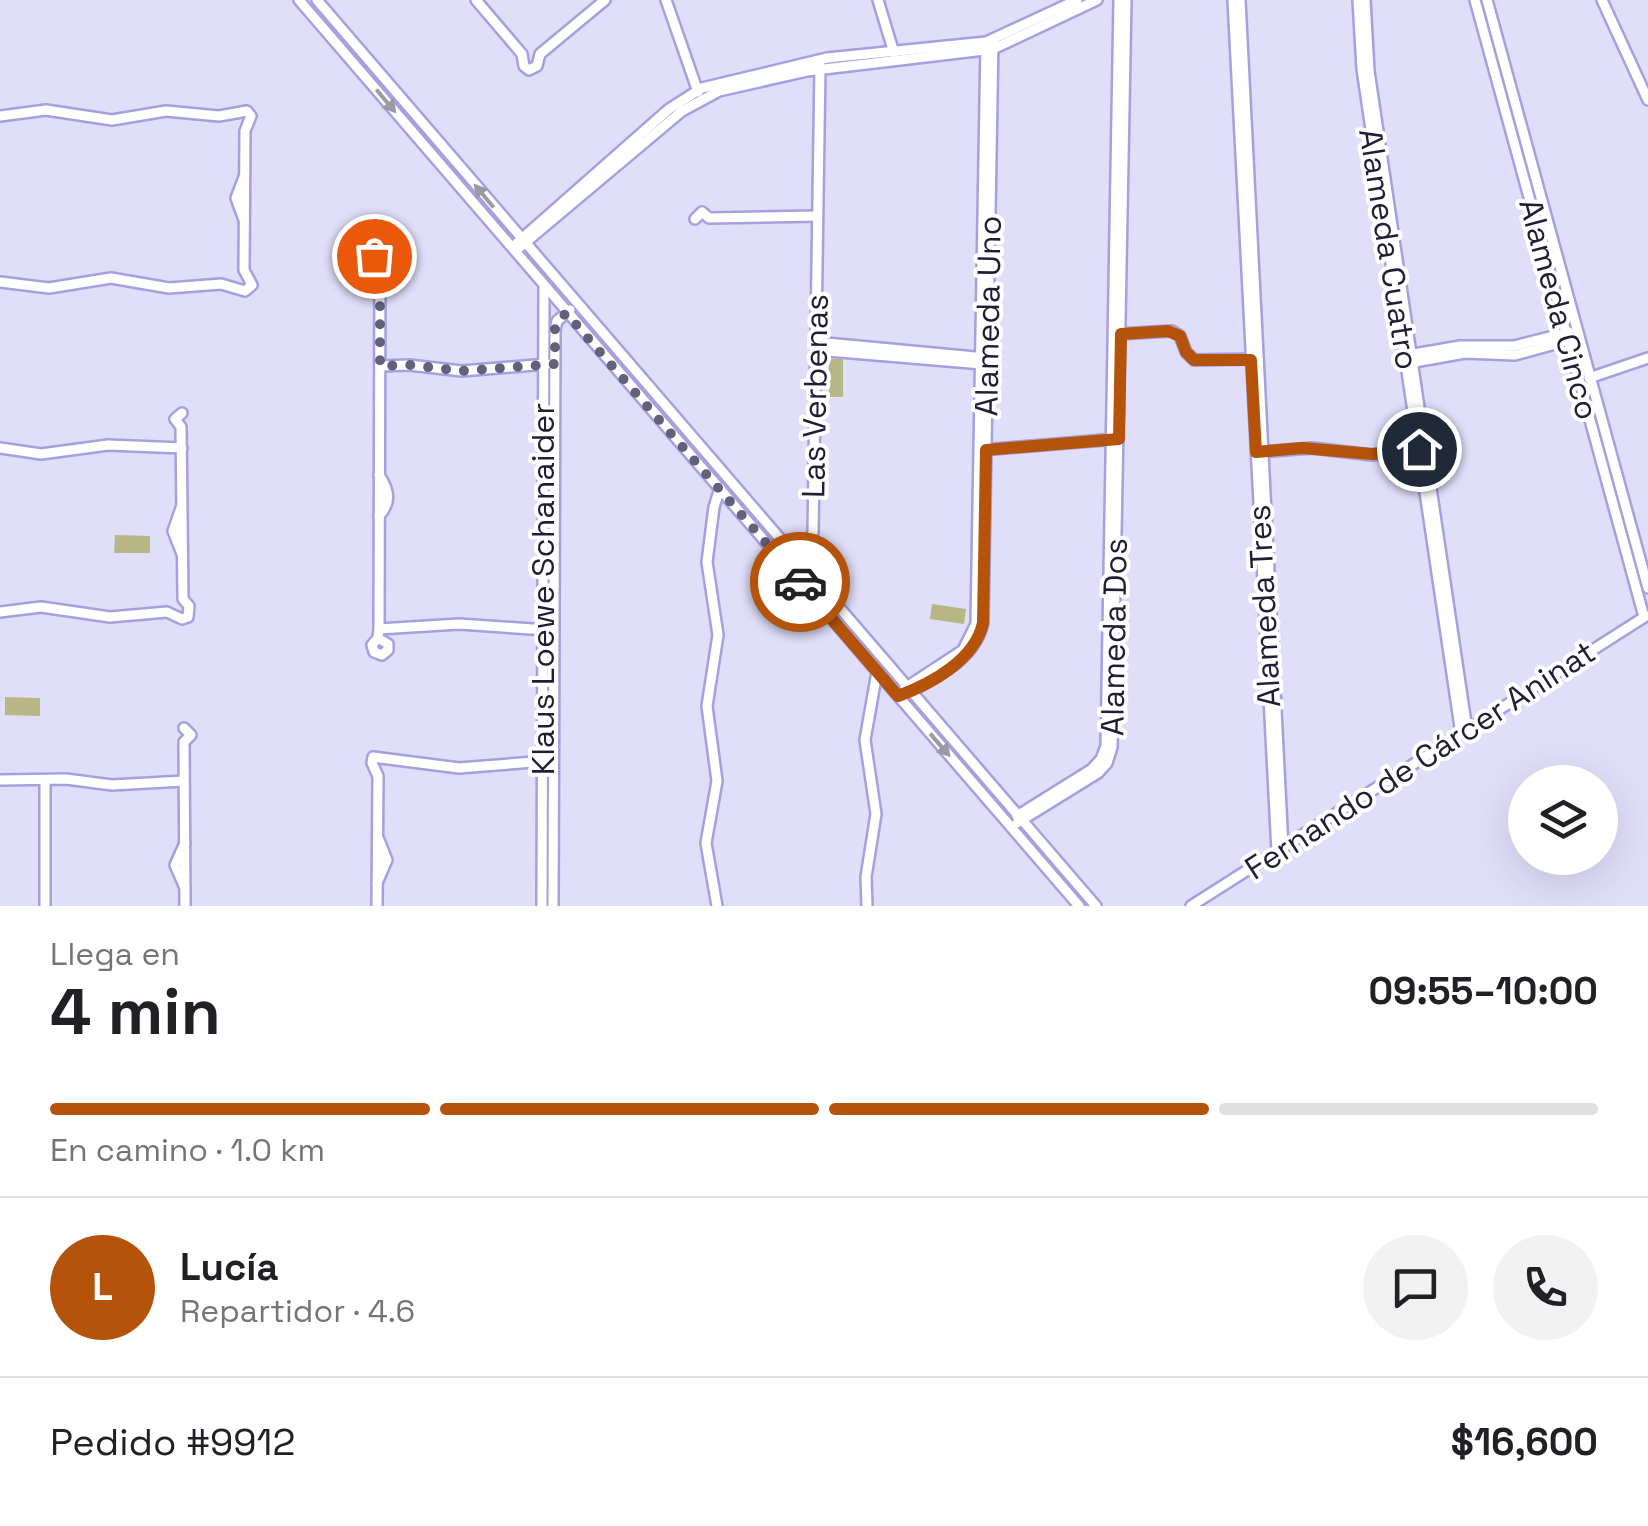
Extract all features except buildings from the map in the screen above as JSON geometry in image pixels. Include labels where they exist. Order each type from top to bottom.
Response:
[{"type":"street","points":[[299,0],[1079,906]]},
{"type":"street","points":[[317,0],[1096,906]]},
{"type":"street","points":[[476,0],[522,54],[529,70],[537,66],[540,54],[604,0]]},
{"type":"street","points":[[668,0],[701,93]]},
{"type":"street","points":[[878,0],[894,56]]},
{"type":"street","points":[[513,250],[701,93],[820,64],[990,45],[1074,4],[1097,0]]},
{"type":"street","name":"Alameda Dos","points":[[1010,826],[1094,776],[1111,752],[1123,0]]},
{"type":"street","name":"Alameda Tres","points":[[1236,0],[1280,850]]},
{"type":"street","name":"Alameda Cuatro","points":[[1362,0],[1361,59],[1464,732]]},
{"type":"street","name":"Alameda Cinco","points":[[1475,0],[1648,588]]},
{"type":"street","name":"Alameda Cinco","points":[[1487,0],[1572,335]]},
{"type":"street","points":[[1602,0],[1648,100]]},
{"type":"street","name":"Alameda Uno","points":[[898,696],[968,654],[982,629],[990,45]]},
{"type":"street","points":[[359,69],[369,61]]},
{"type":"street","name":"Las Verbenas","points":[[788,567],[809,546],[813,532],[820,64]]},
{"type":"street","points":[[0,116],[46,110],[112,120],[175,111],[232,116],[242,110],[249,112],[244,177],[236,194],[244,220],[244,270],[252,283],[244,291],[230,284],[169,288],[111,278],[49,288],[0,282]]},
{"type":"street","points":[[709,218],[817,216]]},
{"type":"street","points":[[380,259],[379,474],[388,496],[386,508],[379,516],[379,634],[466,624],[548,630]]},
{"type":"street","points":[[230,284],[244,270]]},
{"type":"street","points":[[544,286],[553,276]]},
{"type":"street","name":"Klaus Loewe Schanaider","points":[[544,286],[553,906]]},
{"type":"street","points":[[566,313],[577,304]]},
{"type":"street","name":"Klaus Loewe Schanaider","points":[[548,630],[555,326],[566,313]]},
{"type":"street","points":[[1117,334],[1172,332],[1180,336],[1194,360],[1255,360]]},
{"type":"street","points":[[1409,359],[1467,345],[1514,346],[1572,335]]},
{"type":"street","points":[[816,346],[984,361]]},
{"type":"street","points":[[1585,379],[1648,358]]},
{"type":"street","points":[[380,366],[462,371],[555,364]]},
{"type":"street","name":"Alameda Cinco","points":[[1585,379],[1646,616]]},
{"type":"street","points":[[0,612],[42,606],[110,617],[170,612],[182,619],[188,617],[184,556],[173,532],[182,506],[182,426]]},
{"type":"street","points":[[982,450],[1115,439]]},
{"type":"street","points":[[0,448],[41,454],[108,444],[182,448]]},
{"type":"street","points":[[1260,452],[1312,448],[1372,454],[1422,449]]},
{"type":"street","points":[[717,906],[706,850],[717,780],[707,706],[718,628],[707,562],[719,489],[729,479]]},
{"type":"street","points":[[170,612],[184,599]]},
{"type":"street","name":"Fernando de Cárcer Aninat","points":[[1191,906],[1646,616]]},
{"type":"street","points":[[866,906],[865,884],[876,814],[866,740],[877,672],[886,662]]},
{"type":"street","points":[[184,742],[185,843],[176,865],[185,888],[185,906]]},
{"type":"street","points":[[378,906],[378,883],[387,860],[378,838],[378,776],[373,756],[459,768],[548,761]]},
{"type":"street","name":"Klaus Loewe Schanaider","points":[[542,906],[548,761]]},
{"type":"street","points":[[0,780],[112,785],[184,781]]},
{"type":"street","points":[[45,780],[46,906]]},
{"type":"green space","points":[[829,359],[843,359],[843,397],[829,397]]},
{"type":"green space","points":[[115,535],[150,536],[150,553],[114,553]]},
{"type":"green space","points":[[932,604],[966,609],[964,624],[930,619]]},
{"type":"green space","points":[[5,697],[40,698],[40,716],[5,715]]},
{"type":"way so far","points":[[374,256],[380,259],[380,366],[462,371],[555,364],[555,326],[566,313],[800,582]]},
{"type":"route","points":[[800,582],[898,696],[964,657],[978,641],[983,623],[986,450],[1119,439],[1121,334],[1172,332],[1180,336],[1194,360],[1251,360],[1256,452],[1321,448],[1372,454],[1419,449]]}]
